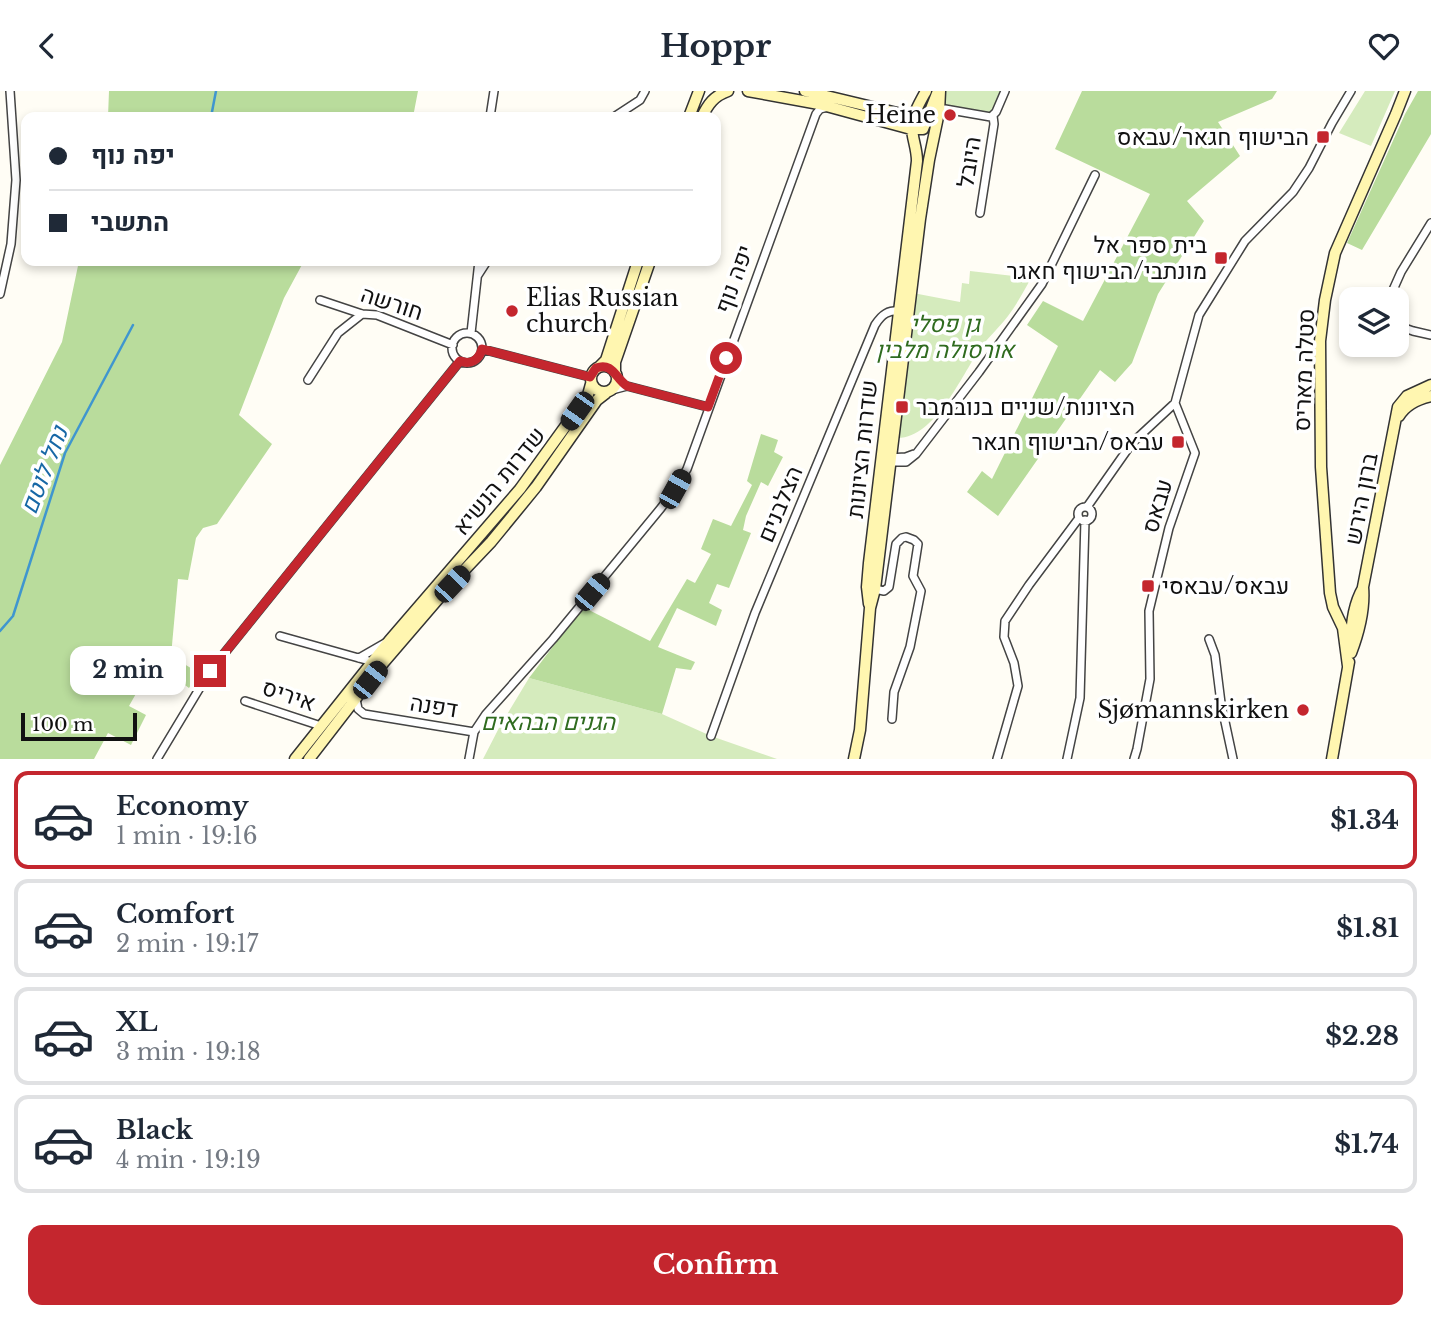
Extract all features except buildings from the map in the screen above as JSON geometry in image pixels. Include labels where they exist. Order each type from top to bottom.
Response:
[{"type":"street","points":[[0,294],[11,244],[16,180],[10,91]]},
{"type":"street","points":[[491,112],[494,91]]},
{"type":"street","points":[[622,112],[640,100],[645,91]]},
{"type":"street","points":[[691,112],[699,91]]},
{"type":"street","points":[[705,112],[715,97],[728,91]]},
{"type":"street","points":[[748,91],[810,102],[912,129],[923,129]]},
{"type":"street","points":[[805,91],[914,117],[927,140],[929,160]]},
{"type":"street","points":[[929,160],[939,112],[939,91]]},
{"type":"street","points":[[923,129],[939,91]]},
{"type":"street","points":[[939,112],[945,110],[993,116],[1005,91]]},
{"type":"street","points":[[1067,759],[1080,698],[1082,519],[1078,513],[1080,509],[1087,507],[1132,443],[1175,403],[1199,315],[1245,241],[1293,191],[1310,168],[1351,91]]},
{"type":"street","name":"סטלה מאריס","points":[[1348,666],[1343,628],[1334,610],[1329,577],[1321,467],[1321,320],[1335,253],[1407,91]]},
{"type":"street","points":[[891,112],[911,107],[925,94]]},
{"type":"street","name":"שדרות הציונות","points":[[854,759],[860,730],[870,608],[875,589],[892,460],[917,161],[912,129],[914,117],[925,94]]},
{"type":"street","points":[[810,102],[816,114]]},
{"type":"street","points":[[816,114],[820,109],[829,107]]},
{"type":"street","name":"יפה נוף","points":[[469,759],[474,732],[486,714],[553,639],[675,489],[691,458],[816,114]]},
{"type":"street","name":"היובל","points":[[980,213],[995,124],[993,116]]},
{"type":"street","name":"שדרות הציונות","points":[[870,608],[867,587],[880,459],[929,160]]},
{"type":"street","points":[[880,459],[892,460],[916,454],[979,372],[1042,284],[1095,175]]},
{"type":"street","points":[[1394,287],[1431,223]]},
{"type":"street","points":[[471,333],[479,266]]},
{"type":"street","points":[[478,275],[484,266]]},
{"type":"street","points":[[636,266],[606,360],[593,371],[591,380],[598,392],[627,386],[708,407]]},
{"type":"street","points":[[609,391],[616,384],[615,362],[648,266]]},
{"type":"street","name":"חורשה","points":[[320,300],[362,314],[377,315],[453,345]]},
{"type":"street","name":"הצלבנים","points":[[711,736],[755,613],[874,325],[885,313],[903,311]]},
{"type":"street","points":[[308,380],[338,333],[362,314]]},
{"type":"street","points":[[1409,330],[1431,335]]},
{"type":"street","points":[[471,333],[478,338],[482,349],[478,358],[464,363],[453,354],[454,340],[462,334],[471,333]]},
{"type":"street","points":[[482,349],[591,380]]},
{"type":"street","points":[[157,759],[210,671],[460,361]]},
{"type":"street","points":[[599,367],[608,367],[627,386]]},
{"type":"street","name":"שדרות הנשיא","points":[[295,759],[389,641],[520,489],[588,395],[591,380]]},
{"type":"street","name":"ברון הירש","points":[[1356,622],[1364,603],[1363,587],[1398,407],[1401,401],[1431,385]]},
{"type":"street","name":"שדרות הנשיא","points":[[309,759],[384,662],[529,496],[597,400],[609,391]]},
{"type":"street","points":[[1396,419],[1410,404],[1431,396]]},
{"type":"street","name":"עבאס","points":[[1134,759],[1150,679],[1149,611],[1169,528],[1195,453],[1175,403]]},
{"type":"street","points":[[997,759],[1018,686],[1014,663],[1004,637],[1005,621],[1029,585],[1082,519]]},
{"type":"street","points":[[875,589],[884,591],[889,587],[896,544],[899,540],[906,537],[916,541],[913,576],[921,591],[910,647],[894,692],[892,719]]},
{"type":"street","name":"ברון הירש","points":[[1356,622],[1356,601],[1363,587]]},
{"type":"street","points":[[1334,610],[1347,609],[1356,601]]},
{"type":"street","points":[[1332,759],[1356,622],[1334,610]]},
{"type":"street","points":[[279,636],[372,662],[384,662]]},
{"type":"street","points":[[1209,639],[1215,655],[1221,703],[1233,759]]},
{"type":"street","points":[[359,658],[389,641]]},
{"type":"street","name":"דפנה","points":[[356,699],[360,712],[368,715],[474,732]]},
{"type":"street","name":"איריס","points":[[245,701],[321,726]]},
{"type":"green space","points":[[109,91],[418,91],[414,112],[108,112]]},
{"type":"green space","points":[[944,91],[1002,91],[991,114],[943,106]]},
{"type":"green space","points":[[1082,91],[1277,91],[1272,99],[1218,122],[1240,156],[1187,201],[1204,221],[1158,294],[1132,363],[1115,382],[1100,370],[998,516],[967,492],[982,471],[992,479],[1058,346],[1027,325],[1043,301],[1083,321],[1150,194],[1055,149]]},
{"type":"green space","points":[[1365,91],[1395,91],[1371,146],[1339,133]]},
{"type":"green space","points":[[1418,91],[1431,91],[1431,134],[1362,250],[1347,243]]},
{"type":"green space","points":[[78,266],[301,266],[284,298],[239,415],[272,444],[217,524],[203,528],[196,538],[188,580],[178,579],[171,656],[199,673],[189,688],[154,662],[129,706],[146,715],[131,745],[108,733],[94,759],[0,759],[0,465],[62,342]]},
{"type":"green space","name":"גן פסלי אורסולה מלבין","points":[[970,271],[1031,278],[1005,320],[983,345],[936,417],[912,435],[898,438],[913,293],[960,302],[962,283],[969,284]]},
{"type":"green space","points":[[761,434],[778,440],[774,452],[783,457],[768,486],[761,482],[746,516],[743,530],[751,533],[729,588],[717,584],[709,603],[722,610],[716,626],[677,608],[658,647],[695,662],[691,670],[676,668],[662,714],[529,678],[583,607],[650,641],[687,579],[695,583],[711,554],[701,549],[713,519],[731,526],[752,485],[747,481]]},
{"type":"green space","name":"הגנים הבהאים","points":[[529,678],[662,714],[711,736],[777,759],[483,759]]},
{"type":"waterway","name":"נחל לוטם","points":[[212,112],[216,91]]},
{"type":"waterway","name":"נחל לוטם","points":[[0,631],[13,616],[65,453],[133,325]]},
{"type":"place","name":"Heine","points":[[950,115]]},
{"type":"place","name":"הבישוף חגאר/עבאס","points":[[1323,137]]},
{"type":"place","name":"בית ספר אל מונתבי/הבישוף חאגר","points":[[1221,258]]},
{"type":"place","name":"Elias Russian church","points":[[512,311]]},
{"type":"place","name":"הציונות/שניים בנובמבר","points":[[902,407]]},
{"type":"place","name":"עבאס/הבישוף חגאר","points":[[1178,442]]},
{"type":"place","name":"עבאס/עבאסי","points":[[1148,586]]},
{"type":"place","name":"Sjømannskirken","points":[[1303,710]]},
{"type":"route","points":[[210,671],[460,361],[474,361],[482,349],[590,377],[596,368],[605,366],[611,368],[627,386],[708,407],[726,358]]}]
